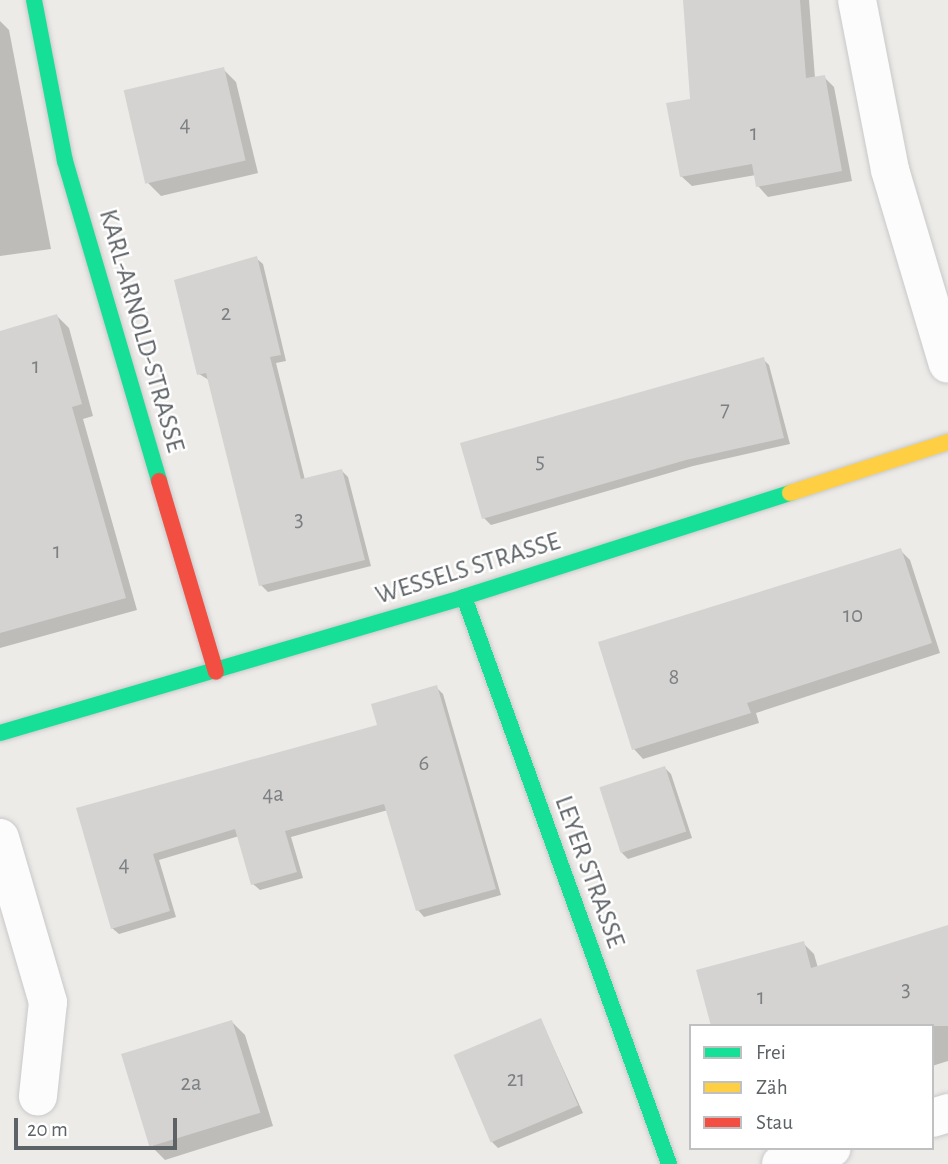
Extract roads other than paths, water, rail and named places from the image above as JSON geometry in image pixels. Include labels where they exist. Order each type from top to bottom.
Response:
[{"type":"street","name":"KARL-ARNOLD-STRASSE","points":[[34,0],[65,161],[216,672]]},
{"type":"street","points":[[857,0],[890,170],[948,364]]},
{"type":"street","name":"WESSELS STRASSE","points":[[0,733],[216,672],[464,597],[948,442]]},
{"type":"street","name":"LEYER STRASSE","points":[[464,597],[668,1164]]},
{"type":"street","points":[[0,838],[48,1002],[38,1096]]},
{"type":"street","points":[[780,1164],[826,1150]]}]
